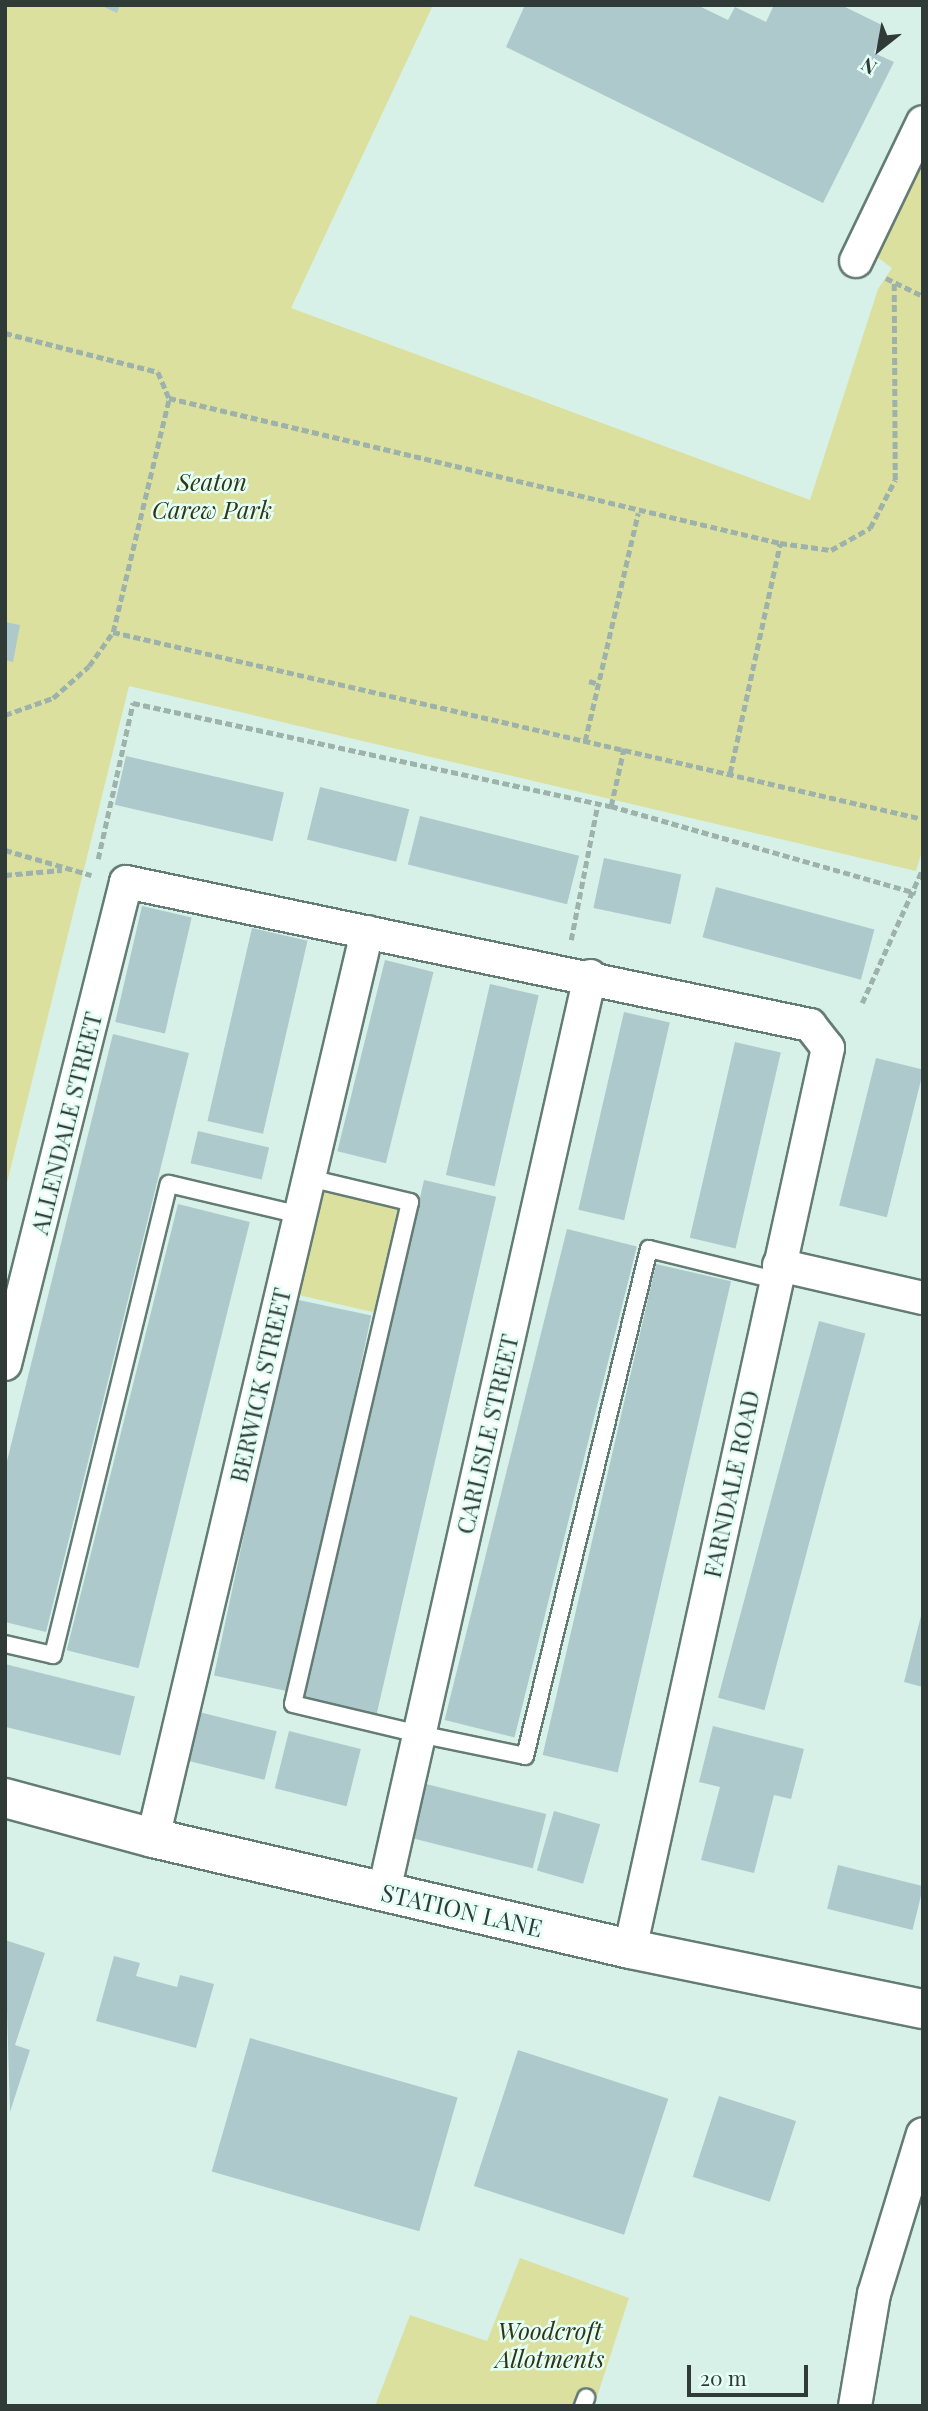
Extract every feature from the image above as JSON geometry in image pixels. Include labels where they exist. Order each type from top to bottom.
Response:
[{"type":"main road","name":"STATION LANE","points":[[5,1798],[153,1839],[629,1949],[923,2009]]},
{"type":"street","points":[[856,261],[923,122]]},
{"type":"street","points":[[126,882],[590,976]]},
{"type":"street","name":"ALLENDALE STREET","points":[[5,1364],[126,882]]},
{"type":"street","name":"BERWICK STREET","points":[[153,1839],[367,932]]},
{"type":"street","name":"FARNDALE ROAD","points":[[590,976],[810,1025],[828,1048],[629,1949]]},
{"type":"street","name":"CARLISLE STREET","points":[[384,1891],[590,976]]},
{"type":"street","points":[[777,1273],[923,1298]]},
{"type":"street","points":[[855,2406],[874,2294],[923,2134]]},
{"type":"lane","points":[[309,1178],[410,1202],[293,1704],[525,1756],[649,1248],[777,1273]]},
{"type":"lane","points":[[5,1644],[53,1654],[169,1184],[300,1215]]},
{"type":"path","points":[[169,398],[638,513],[780,543],[831,550],[870,528],[895,480],[894,283]]},
{"type":"path","points":[[5,333],[159,372],[169,398],[113,632],[89,666],[52,698],[5,715]]},
{"type":"path","points":[[586,741],[638,513]]},
{"type":"path","points":[[730,773],[780,543]]},
{"type":"path","points":[[113,632],[923,819]]},
{"type":"path","points":[[589,681],[599,684]]},
{"type":"path","points":[[94,876],[133,703],[611,806],[916,893]]},
{"type":"path","points":[[611,806],[624,748]]},
{"type":"path","points":[[569,949],[598,803]]},
{"type":"path","points":[[5,850],[63,870],[126,882]]},
{"type":"path","points":[[862,1003],[916,893],[923,868]]},
{"type":"path","points":[[5,875],[63,870]]},
{"type":"green space","name":"Seaton Carew Park","points":[[5,5],[433,5],[291,308],[810,500],[878,289],[892,268],[877,257],[923,161],[923,848],[916,871],[129,686],[5,1191]]},
{"type":"green space","points":[[324,1190],[398,1207],[374,1312],[300,1295]]},
{"type":"green space","name":"Woodcroft Allotments","points":[[520,2258],[629,2298],[594,2406],[375,2406],[410,2315],[487,2341]]},
{"type":"building","points":[[100,5],[120,5],[117,13]]},
{"type":"building","points":[[525,5],[697,5],[728,20],[735,7],[766,22],[774,5],[841,5],[884,26],[874,53],[894,62],[823,203],[506,47]]},
{"type":"building","points":[[5,622],[20,625],[13,662],[5,660]]},
{"type":"building","points":[[126,756],[284,792],[273,841],[115,805]]},
{"type":"building","points":[[320,787],[409,809],[396,862],[307,839]]},
{"type":"building","points":[[420,816],[579,856],[567,904],[408,865]]},
{"type":"building","points":[[604,858],[681,874],[671,924],[593,908]]},
{"type":"building","points":[[716,887],[874,929],[861,980],[703,937]]},
{"type":"building","points":[[142,906],[192,917],[165,1033],[115,1022]]},
{"type":"building","points":[[252,928],[308,941],[263,1134],[207,1121]]},
{"type":"building","points":[[385,960],[434,972],[386,1163],[337,1151]]},
{"type":"building","points":[[490,984],[539,995],[495,1186],[446,1175]]},
{"type":"building","points":[[624,1012],[670,1023],[624,1220],[578,1210]]},
{"type":"building","points":[[113,1034],[189,1053],[46,1632],[5,1622],[5,1469]]},
{"type":"building","points":[[735,1042],[781,1053],[736,1248],[690,1238]]},
{"type":"building","points":[[876,1058],[923,1070],[887,1217],[839,1205]]},
{"type":"building","points":[[198,1131],[269,1147],[262,1180],[191,1163]]},
{"type":"building","points":[[424,1180],[496,1197],[376,1715],[304,1698]]},
{"type":"building","points":[[178,1204],[250,1222],[139,1668],[67,1650]]},
{"type":"building","points":[[567,1229],[637,1246],[514,1737],[445,1720]]},
{"type":"building","points":[[656,1264],[731,1281],[618,1772],[543,1755]]},
{"type":"building","points":[[294,1299],[371,1315],[291,1692],[214,1676]]},
{"type":"building","points":[[819,1321],[865,1333],[764,1710],[718,1698]]},
{"type":"building","points":[[923,1613],[923,1687],[904,1682]]},
{"type":"building","points":[[5,1664],[135,1696],[120,1756],[5,1727]]},
{"type":"building","points":[[199,1712],[277,1731],[265,1780],[187,1761]]},
{"type":"building","points":[[713,1726],[804,1749],[791,1799],[774,1795],[754,1873],[701,1860],[720,1787],[699,1782]]},
{"type":"building","points":[[289,1731],[361,1749],[347,1806],[275,1788]]},
{"type":"building","points":[[426,1784],[546,1814],[533,1868],[412,1838]]},
{"type":"building","points":[[554,1811],[600,1824],[583,1884],[537,1871]]},
{"type":"building","points":[[838,1865],[923,1886],[912,1930],[827,1909]]},
{"type":"building","points":[[5,1940],[45,1953],[15,2045],[30,2050],[10,2112]]},
{"type":"building","points":[[114,1956],[140,1963],[136,1976],[177,1987],[180,1975],[214,1984],[196,2048],[96,2021]]},
{"type":"building","points":[[250,2038],[458,2098],[419,2231],[212,2172]]},
{"type":"building","points":[[518,2050],[668,2099],[624,2235],[474,2186]]},
{"type":"building","points":[[719,2096],[796,2121],[770,2202],[693,2177]]}]
